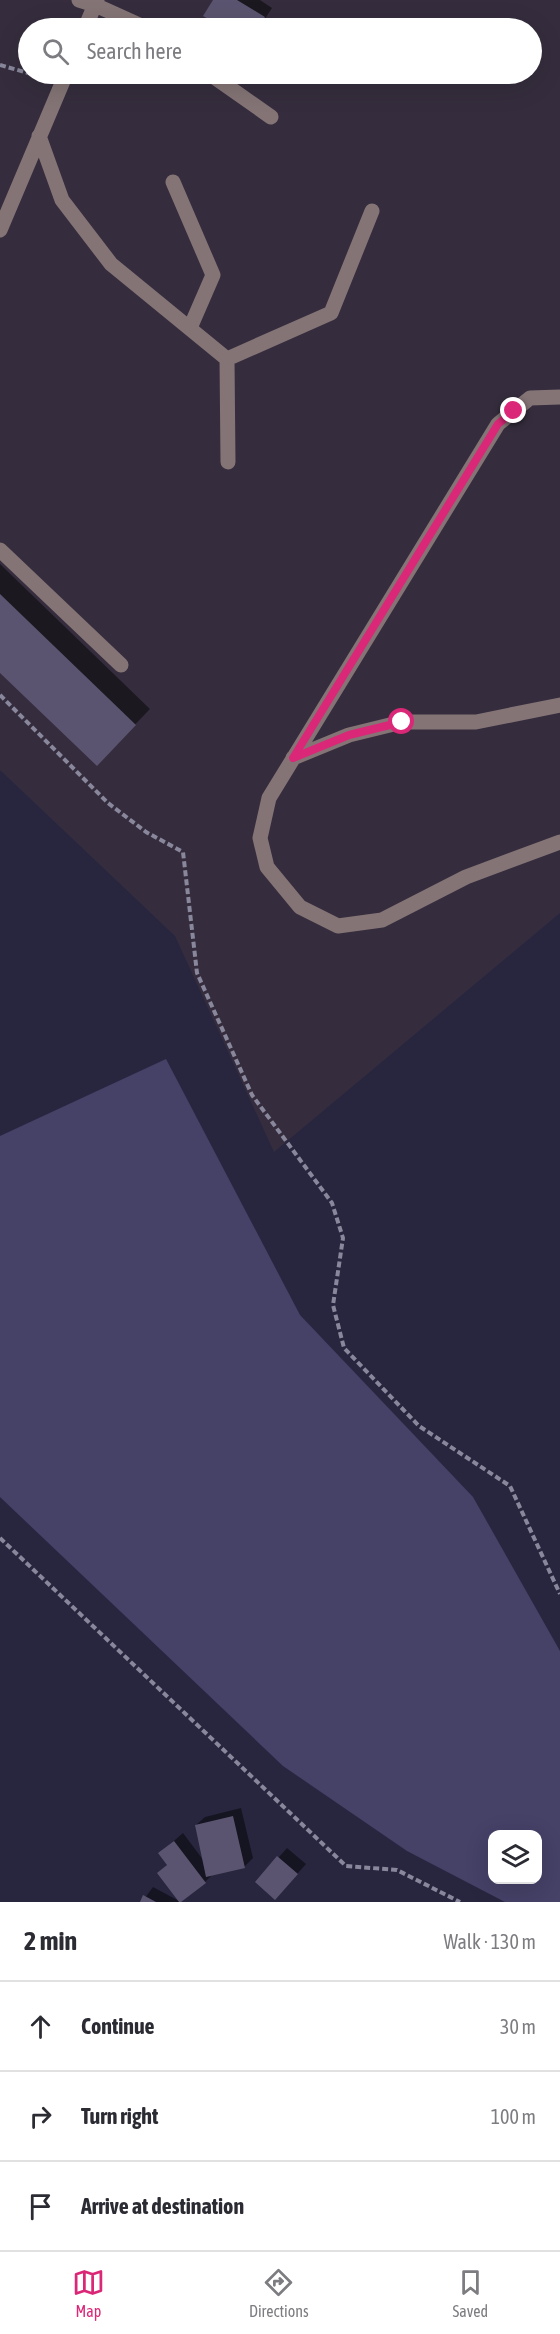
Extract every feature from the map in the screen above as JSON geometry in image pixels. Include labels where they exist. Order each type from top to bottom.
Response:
[{"type":"street","points":[[79,0],[96,2],[127,18]]},
{"type":"street","points":[[89,18],[96,2]]},
{"type":"street","points":[[0,230],[62,84]]},
{"type":"street","points":[[224,84],[271,117]]},
{"type":"street","points":[[39,136],[62,200],[111,264],[227,359],[228,462]]},
{"type":"street","points":[[173,182],[213,274],[190,328]]},
{"type":"street","points":[[227,359],[331,313],[372,211]]},
{"type":"street","points":[[560,397],[530,398],[498,424],[269,798],[260,838],[267,867],[300,907],[338,926],[382,920],[465,877],[560,842]]},
{"type":"street","points":[[0,550],[121,666]]},
{"type":"street","points":[[293,758],[349,735],[402,722],[476,722],[560,705]]},
{"type":"path","points":[[0,65],[18,71]]},
{"type":"path","points":[[0,695],[108,803],[146,832],[183,852],[197,973],[252,1095],[332,1203],[343,1238],[333,1305],[344,1348],[419,1426],[510,1486],[560,1594]]},
{"type":"path","points":[[0,1538],[346,1866],[397,1870],[459,1902]]},
{"type":"shaded area","points":[[0,0],[560,0],[560,913],[274,1152],[175,936],[0,770]]},
{"type":"shaded area","points":[[166,1059],[300,1315],[473,1497],[560,1651],[560,1902],[505,1902],[407,1851],[283,1766],[0,1497],[0,1136]]},
{"type":"building","points":[[213,0],[237,0],[265,17],[206,18],[203,16]]},
{"type":"building","points":[[0,594],[136,725],[97,766],[0,673]]},
{"type":"building","points":[[233,1816],[245,1868],[206,1877],[195,1825]]},
{"type":"building","points":[[174,1841],[206,1883],[181,1902],[157,1873],[167,1865],[158,1853]]},
{"type":"building","points":[[277,1856],[298,1874],[275,1900],[255,1882]]},
{"type":"building","points":[[143,1895],[156,1902],[140,1902]]},
{"type":"route","points":[[402,722],[349,735],[293,758],[498,424],[514,411]]}]
